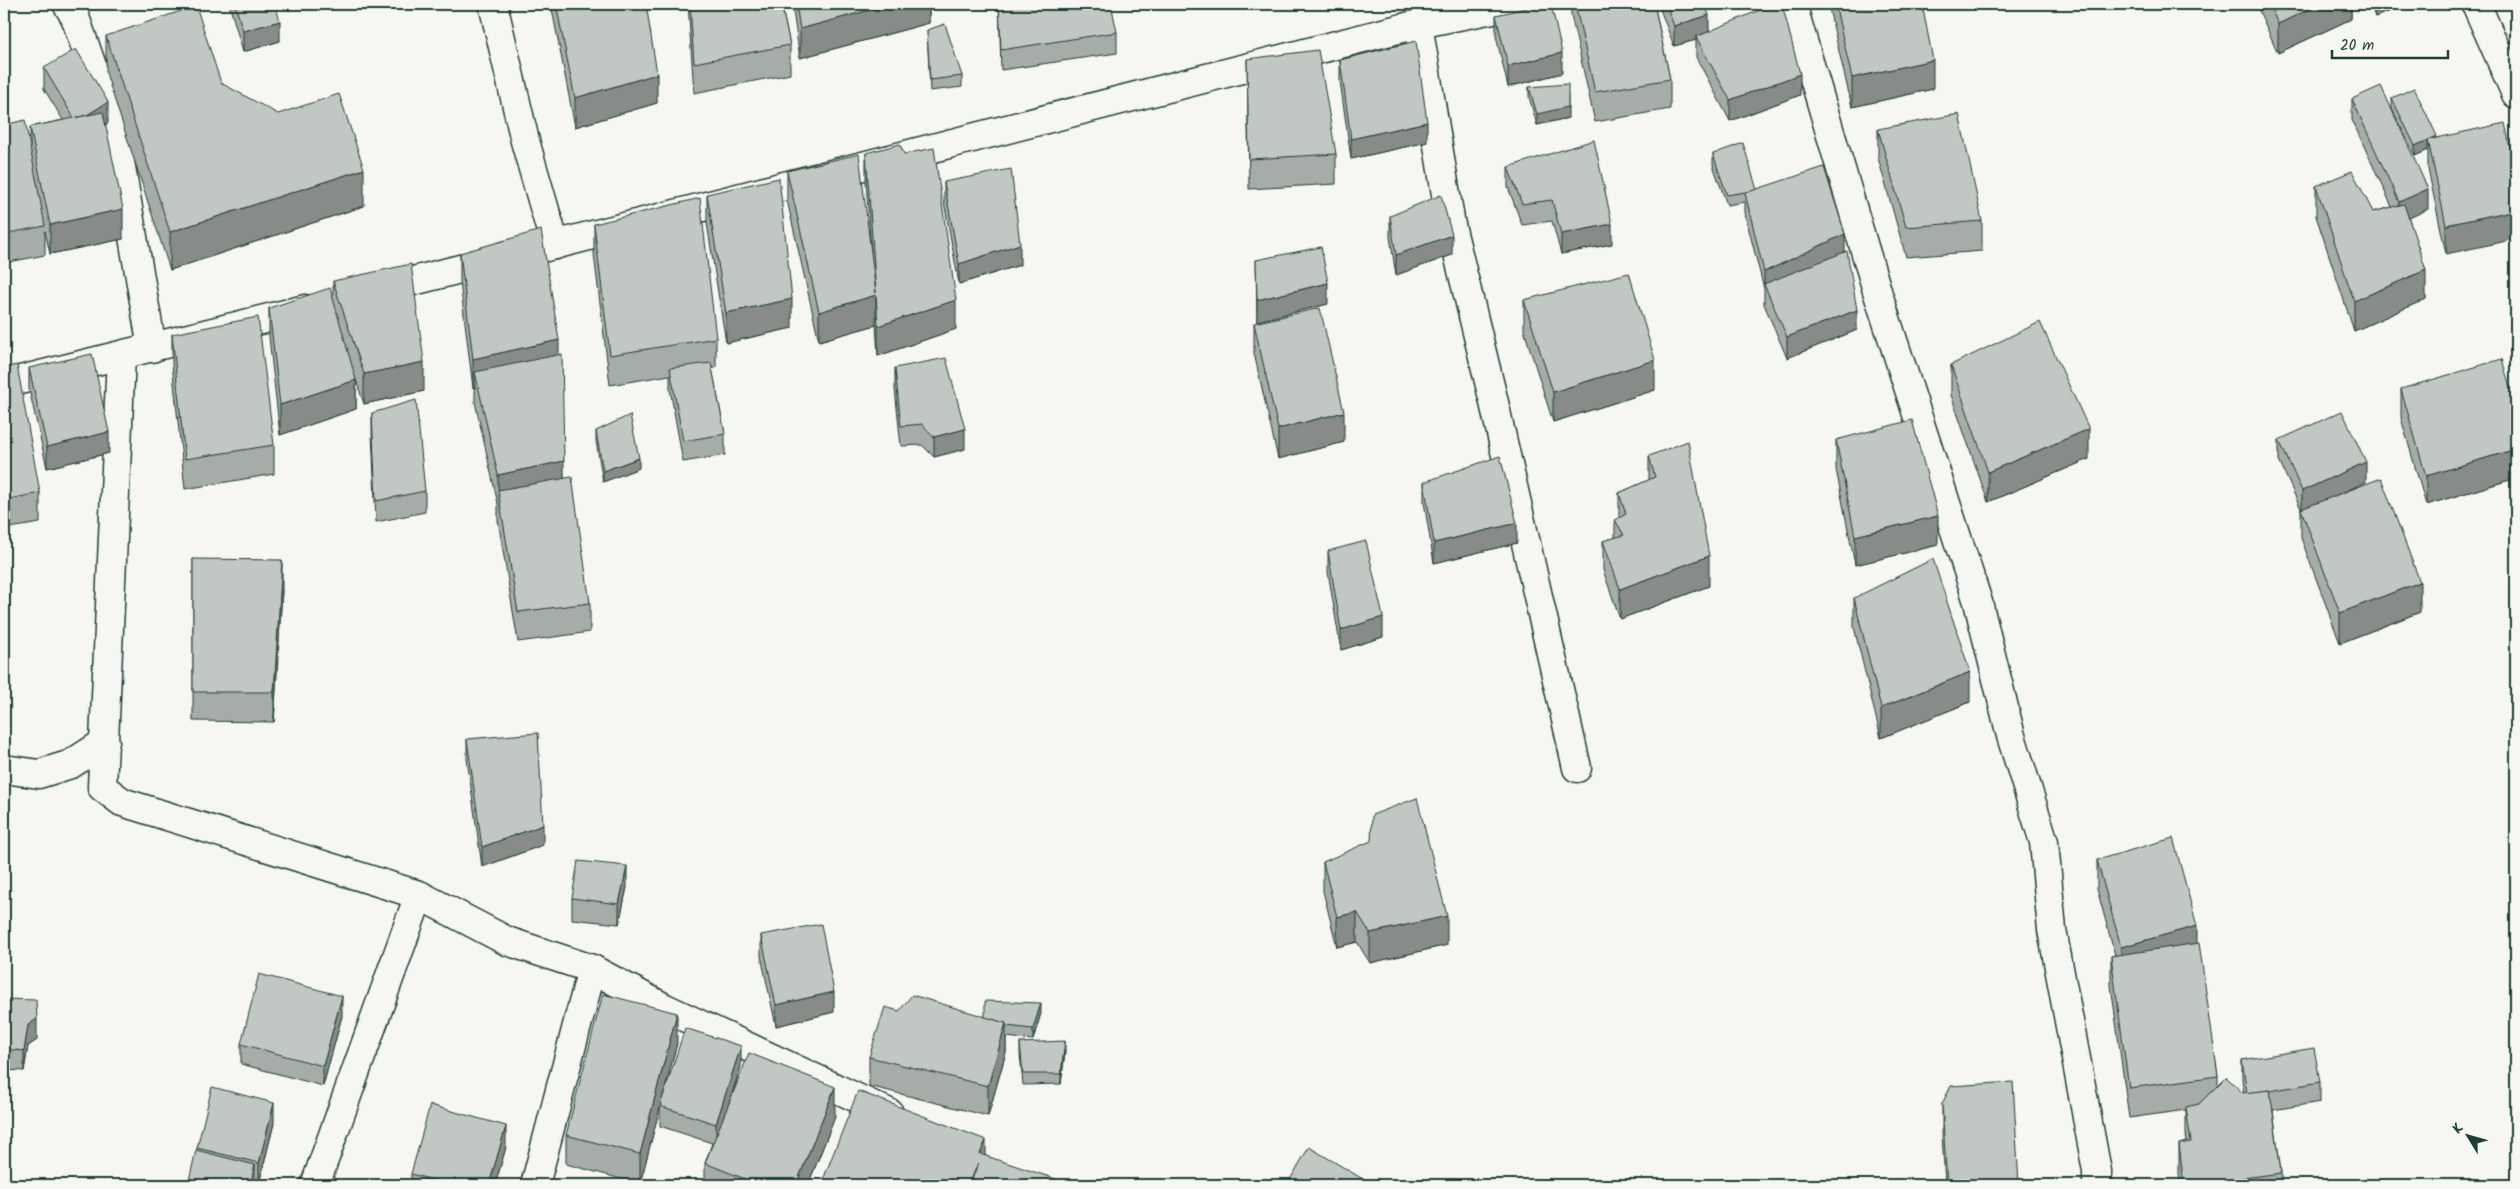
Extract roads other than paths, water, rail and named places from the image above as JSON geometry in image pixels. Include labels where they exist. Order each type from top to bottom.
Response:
[{"type":"street","points":[[67,4],[75,17],[114,132],[152,348]]},
{"type":"street","points":[[493,4],[525,141],[556,245]]},
{"type":"street","points":[[354,296],[1418,24],[1518,4]]},
{"type":"street","points":[[1792,4],[1878,294],[1978,602],[2011,736],[2044,842],[2052,930],[2097,1171],[2097,1185]]},
{"type":"street","points":[[2476,4],[2516,94]]},
{"type":"street","points":[[1418,24],[1451,225],[1493,398],[1577,768]]},
{"type":"street","points":[[4,384],[325,304]]},
{"type":"street","points":[[121,356],[102,787],[122,802],[419,895],[507,941],[592,969],[665,1008],[909,1122]]},
{"type":"street","points":[[4,769],[39,774],[71,764],[104,742]]},
{"type":"street","points":[[315,1185],[419,895]]},
{"type":"street","points":[[535,1185],[592,969]]}]
